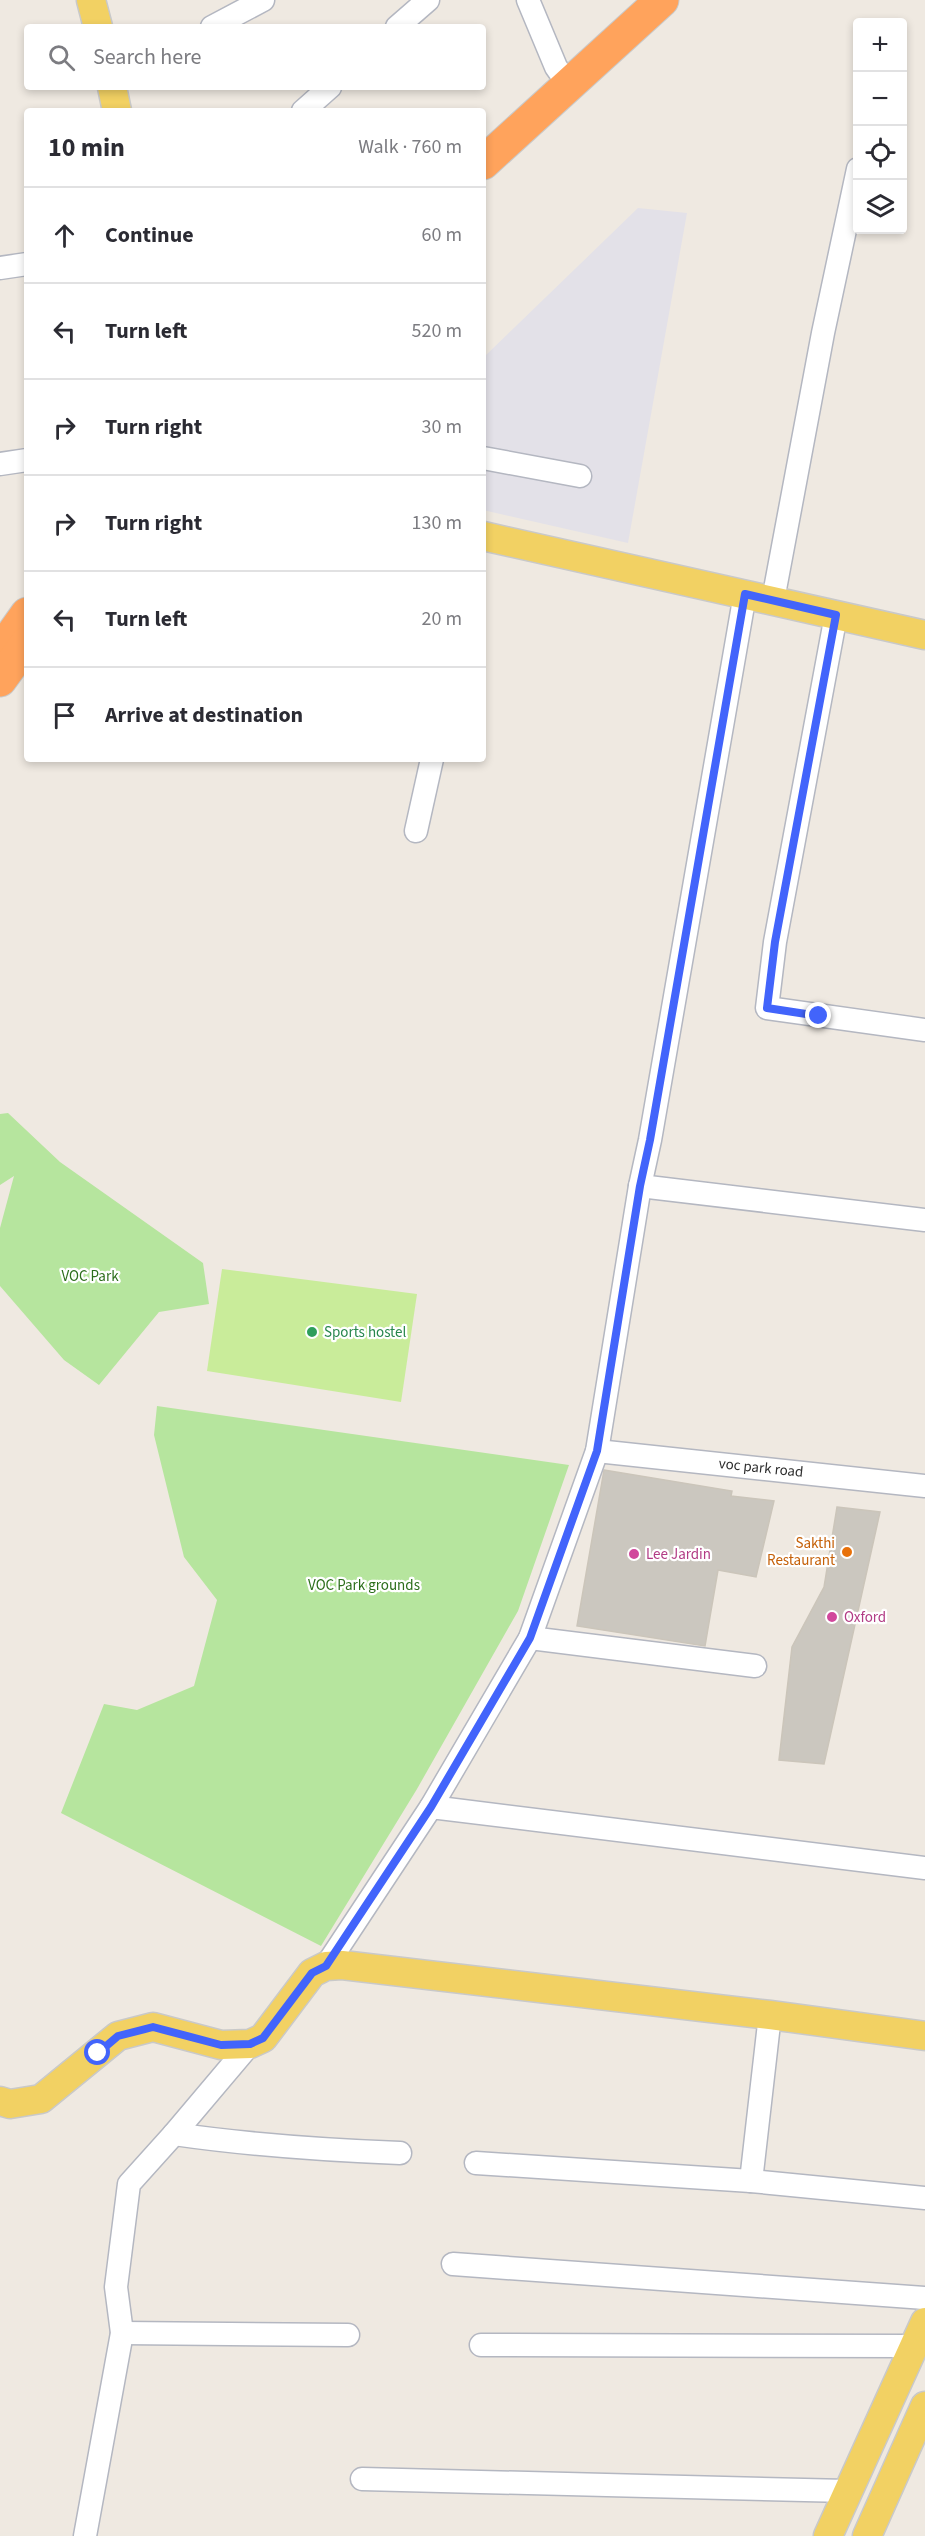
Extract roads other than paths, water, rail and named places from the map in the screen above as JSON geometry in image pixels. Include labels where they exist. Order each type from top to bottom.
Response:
[{"type":"highway","points":[[486,160],[633,0]]},
{"type":"highway","points":[[486,135],[662,0]]},
{"type":"highway","points":[[0,652],[24,618]]},
{"type":"highway","points":[[0,680],[24,647]]},
{"type":"main road","points":[[91,0],[97,24]]},
{"type":"main road","points":[[113,90],[116,108]]},
{"type":"main road","points":[[486,537],[925,635]]},
{"type":"main road","points":[[0,2101],[10,2104],[41,2099],[118,2036],[153,2027],[221,2045],[250,2044],[263,2038],[312,1973],[326,1966],[342,1965],[770,2015],[925,2036]]},
{"type":"main road","points":[[828,2536],[919,2334]]},
{"type":"main road","points":[[867,2536],[924,2411]]},
{"type":"street","points":[[218,24],[262,0]]},
{"type":"street","points":[[400,24],[428,0]]},
{"type":"street","points":[[528,0],[562,76]]},
{"type":"street","points":[[306,108],[327,90]]},
{"type":"street","points":[[773,600],[823,333],[856,180]]},
{"type":"street","points":[[0,268],[24,264]]},
{"type":"street","points":[[486,459],[580,476]]},
{"type":"street","points":[[0,464],[24,460]]},
{"type":"street","points":[[326,1966],[431,1807],[530,1638],[597,1451],[640,1186],[650,1140],[745,594]]},
{"type":"street","points":[[836,615],[775,942],[767,1008],[925,1030]]},
{"type":"street","points":[[416,831],[431,762]]},
{"type":"street","points":[[640,1186],[925,1220]]},
{"type":"street","name":"voc park road","points":[[597,1451],[925,1486]]},
{"type":"street","points":[[530,1638],[755,1666]]},
{"type":"street","points":[[431,1807],[925,1868]]},
{"type":"street","points":[[752,2181],[770,2015]]},
{"type":"street","points":[[85,2536],[122,2333],[116,2287],[129,2184],[250,2044]]},
{"type":"street","points":[[174,2134],[327,2151],[400,2153]]},
{"type":"street","points":[[476,2163],[752,2181],[925,2198]]},
{"type":"street","points":[[453,2264],[925,2298]]},
{"type":"street","points":[[122,2333],[348,2335]]},
{"type":"street","points":[[481,2345],[919,2334]]},
{"type":"street","points":[[362,2479],[847,2491]]},
{"type":"place","name":"Sports hostel","points":[[312,1332]]},
{"type":"place","name":"Sakthi Restaurant","points":[[847,1552]]},
{"type":"place","name":"Lee Jardin","points":[[634,1554]]},
{"type":"place","name":"Oxford","points":[[832,1617]]},
{"type":"park label","name":"VOC Park","points":[[90,1276]]},
{"type":"park label","name":"VOC Park grounds","points":[[364,1585]]}]
